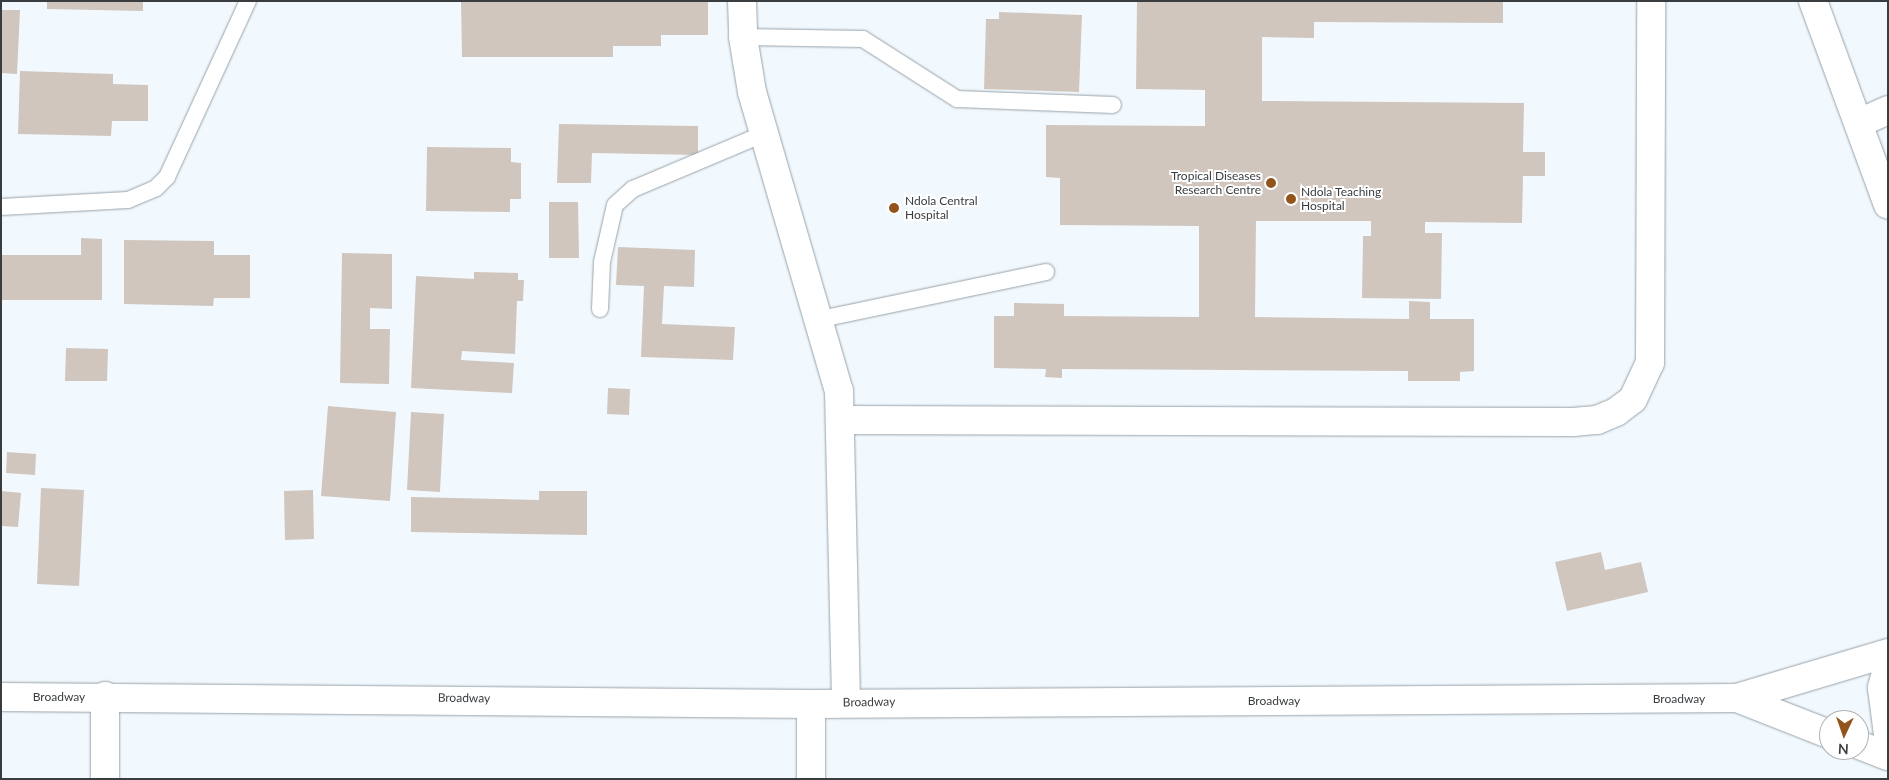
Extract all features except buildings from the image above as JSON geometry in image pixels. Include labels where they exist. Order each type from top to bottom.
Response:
[{"type":"main road","points":[[742,1],[743,37],[763,134],[821,319],[834,368],[842,420],[846,702]]},
{"type":"main road","points":[[842,420],[1574,422],[1597,420],[1616,412],[1633,399],[1650,364],[1651,1]]},
{"type":"main road","points":[[1812,1],[1860,123],[1888,205]]},
{"type":"main road","points":[[1860,123],[1888,110]]},
{"type":"main road","points":[[1737,698],[1888,653]]},
{"type":"main road","points":[[1888,665],[1882,688],[1888,735]]},
{"type":"main road","points":[[105,696],[105,779]]},
{"type":"main road","name":"Broadway","points":[[1,697],[105,696],[811,704],[846,702],[1737,698]]},
{"type":"main road","points":[[1737,698],[1819,730]]},
{"type":"main road","points":[[811,704],[811,779]]},
{"type":"main road","points":[[1869,749],[1888,756]]},
{"type":"lane","points":[[1,207],[128,200],[156,188],[167,177],[248,1]]},
{"type":"lane","points":[[743,37],[863,39],[957,99],[1113,105]]},
{"type":"lane","points":[[600,310],[604,253],[615,205],[633,189],[763,134]]},
{"type":"lane","points":[[821,319],[1046,272]]},
{"type":"place","name":"Tropical Diseases Research Centre","points":[[1271,183]]},
{"type":"place","name":"Ndola Teaching Hospital","points":[[1291,199]]},
{"type":"place","name":"Ndola Central Hospital","points":[[894,208]]}]
